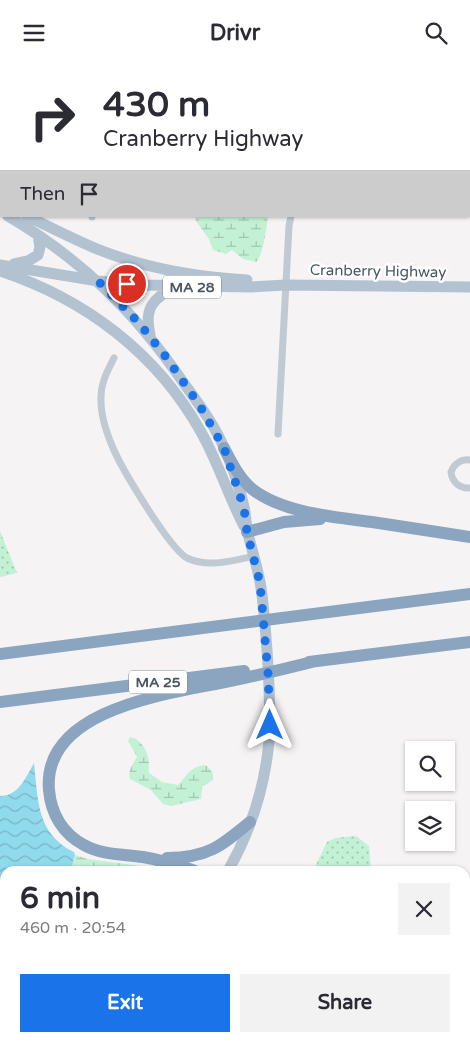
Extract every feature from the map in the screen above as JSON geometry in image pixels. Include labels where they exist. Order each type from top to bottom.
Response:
[{"type":"highway","points":[[224,448],[240,475],[257,492],[274,501],[291,507],[343,519],[470,537]]},
{"type":"highway","points":[[247,532],[298,520],[343,519]]},
{"type":"highway","points":[[0,654],[470,594]]},
{"type":"highway","name":"MA 25","points":[[0,702],[470,642]]},
{"type":"highway","points":[[250,822],[208,853],[177,858],[144,857],[92,849],[76,840],[63,829],[54,813],[49,786],[54,759],[64,744],[78,730],[91,721],[128,704],[190,688],[230,681],[316,661]]},
{"type":"highway","points":[[144,857],[178,866]]},
{"type":"main road","points":[[10,217],[73,260],[98,281],[150,337],[200,406],[224,448],[244,508],[247,532],[254,556],[262,601],[270,725],[266,764],[250,822],[230,866]]},
{"type":"main road","name":"Cranberry Highway","points":[[29,217],[96,249],[148,265],[199,276],[286,285]]},
{"type":"main road","points":[[2,267],[35,258],[39,251],[38,235]]},
{"type":"main road","points":[[2,267],[73,303],[106,324],[148,360],[180,398],[201,432],[214,455],[247,532]]},
{"type":"main road","name":"Cranberry Highway","points":[[2,267],[98,281],[178,287],[286,285],[470,287]]},
{"type":"main road","points":[[150,337],[148,318],[150,307],[162,294],[178,287]]},
{"type":"street","points":[[278,435],[288,226],[291,217]]},
{"type":"street","points":[[114,358],[104,379],[101,393],[107,431],[116,455],[127,475],[167,538],[183,556],[200,563],[222,562],[254,556]]},
{"type":"street","points":[[470,460],[466,459],[459,462],[450,472],[452,479],[458,485],[464,489],[470,488]]},
{"type":"green space","points":[[195,217],[268,217],[261,254],[256,262],[243,259],[232,250],[226,254],[213,250],[209,239]]},
{"type":"green space","points":[[0,531],[17,573],[0,577]]},
{"type":"green space","points":[[130,737],[139,741],[144,747],[149,759],[149,773],[162,782],[178,785],[192,770],[206,765],[213,773],[213,780],[202,787],[201,799],[171,806],[163,804],[151,790],[130,779],[130,770],[137,757],[128,741]]},
{"type":"green space","points":[[356,836],[369,846],[371,866],[315,866],[327,842],[335,838]]},
{"type":"green space","points":[[75,855],[88,859],[141,866],[71,866],[72,859]]},
{"type":"water","points":[[34,763],[41,814],[52,835],[74,852],[72,866],[0,866],[0,796],[12,793],[25,780]]},
{"type":"route","points":[[127,284],[98,281],[139,323],[166,357],[208,419],[224,448],[237,482],[260,583],[268,673],[270,725]]}]
